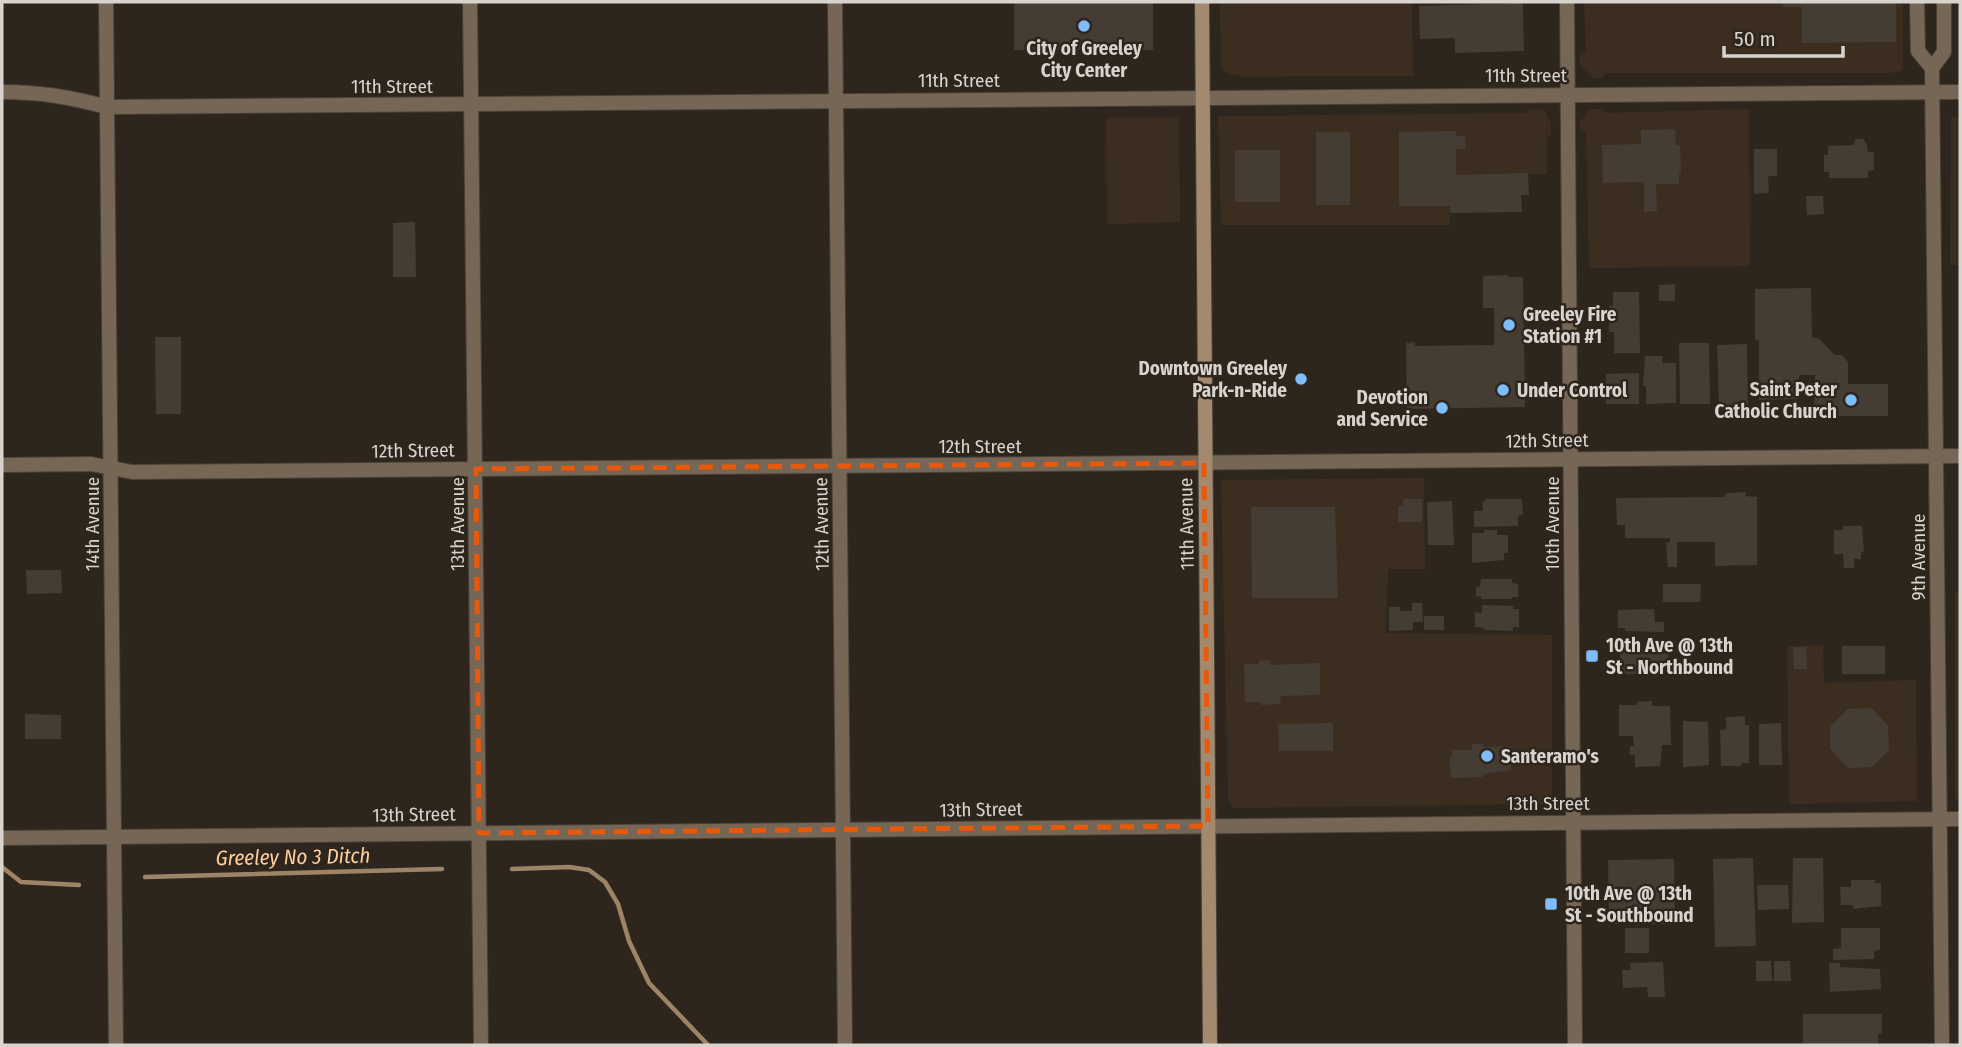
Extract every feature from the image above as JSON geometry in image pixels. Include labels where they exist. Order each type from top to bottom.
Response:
[{"type":"main road","name":"11th Avenue","points":[[1202,2],[1210,1045]]},
{"type":"street","name":"14th Avenue","points":[[106,2],[116,1045]]},
{"type":"street","name":"13th Avenue","points":[[470,2],[481,1045]]},
{"type":"street","name":"12th Avenue","points":[[835,2],[845,1045]]},
{"type":"street","name":"10th Avenue","points":[[1567,2],[1575,1045]]},
{"type":"street","name":"9th Avenue","points":[[1917,2],[1917,51],[1932,68],[1933,92],[1942,1045]]},
{"type":"street","name":"9th Avenue","points":[[1932,68],[1944,52],[1944,2]]},
{"type":"street","name":"11th Street","points":[[2,92],[40,92],[107,107],[1960,92]]},
{"type":"street","name":"12th Street","points":[[2,464],[91,464],[132,472],[1960,456]]},
{"type":"street","name":"13th Street","points":[[2,838],[1960,819]]},
{"type":"highlighted area","points":[[1204,463],[1208,826],[479,833],[476,469]]},
{"type":"shaded area","points":[[1220,2],[1412,2],[1413,76],[1242,77],[1227,73],[1221,67]]},
{"type":"shaded area","points":[[1584,2],[1903,2],[1902,70],[1891,73],[1606,73],[1601,78],[1593,78],[1580,65],[1579,57],[1586,52]]},
{"type":"shaded area","points":[[1592,109],[1601,109],[1605,113],[1749,109],[1750,266],[1589,268],[1586,133],[1580,129],[1580,123]]},
{"type":"shaded area","points":[[1527,110],[1545,111],[1551,124],[1551,134],[1547,139],[1547,174],[1457,175],[1456,186],[1449,186],[1450,225],[1221,225],[1218,116],[1526,113]]},
{"type":"shaded area","points":[[1179,117],[1180,222],[1107,224],[1106,118]]},
{"type":"shaded area","points":[[1953,117],[1960,117],[1960,265],[1950,265]]},
{"type":"shaded area","points":[[1424,478],[1425,569],[1388,569],[1386,633],[1552,635],[1552,804],[1234,808],[1228,800],[1221,480]]},
{"type":"shaded area","points":[[1955,592],[1960,592],[1960,799],[1955,799]]},
{"type":"shaded area","points":[[1823,645],[1824,683],[1916,680],[1917,801],[1789,804],[1787,646]]},
{"type":"building","name":"City of Greeley City Center","points":[[1014,2],[1153,2],[1153,50],[1014,50]]},
{"type":"building","points":[[1783,2],[1896,2],[1896,42],[1802,43],[1802,7],[1783,7]]},
{"type":"building","points":[[1523,3],[1524,51],[1455,53],[1455,38],[1420,39],[1419,6]]},
{"type":"building","points":[[1675,129],[1676,145],[1680,145],[1679,184],[1656,184],[1657,211],[1644,212],[1644,182],[1603,183],[1602,145],[1641,144],[1641,130]]},
{"type":"building","points":[[1456,131],[1456,136],[1465,136],[1466,149],[1456,149],[1456,175],[1528,173],[1529,195],[1521,195],[1522,212],[1450,213],[1450,206],[1399,206],[1399,132]]},
{"type":"building","points":[[1316,132],[1350,132],[1350,205],[1316,205]]},
{"type":"building","points":[[1856,139],[1863,139],[1868,152],[1874,152],[1874,170],[1868,171],[1868,178],[1829,178],[1829,172],[1824,172],[1824,155],[1828,155],[1828,146],[1853,145]]},
{"type":"building","points":[[1754,149],[1777,149],[1777,176],[1768,176],[1769,193],[1754,194]]},
{"type":"building","points":[[1235,150],[1280,150],[1280,202],[1235,202]]},
{"type":"building","points":[[1806,196],[1823,196],[1824,214],[1807,215]]},
{"type":"building","points":[[415,222],[416,277],[393,277],[393,223]]},
{"type":"building","name":"Greeley Fire Station #1","points":[[1483,276],[1523,277],[1525,407],[1407,409],[1406,343],[1415,342],[1415,346],[1494,345],[1494,308],[1483,308]]},
{"type":"building","points":[[1675,284],[1675,301],[1659,301],[1659,285]]},
{"type":"building","points":[[1811,288],[1812,337],[1819,339],[1835,355],[1842,355],[1848,362],[1848,384],[1888,384],[1888,416],[1814,416],[1815,375],[1799,375],[1799,399],[1759,400],[1759,340],[1755,340],[1755,289]]},
{"type":"building","points":[[1613,292],[1639,292],[1640,353],[1614,353],[1614,332],[1609,332],[1609,306],[1613,306]]},
{"type":"building","points":[[155,337],[181,337],[181,414],[156,414]]},
{"type":"building","points":[[1679,343],[1709,343],[1710,404],[1680,404]]},
{"type":"building","points":[[1747,344],[1748,405],[1719,406],[1717,345]]},
{"type":"building","points":[[1645,356],[1663,356],[1662,363],[1676,363],[1676,403],[1646,404],[1646,386],[1643,386]]},
{"type":"building","points":[[1639,373],[1639,404],[1606,404],[1606,374]]},
{"type":"building","points":[[1746,492],[1745,496],[1757,497],[1757,565],[1715,566],[1715,542],[1677,542],[1677,567],[1668,567],[1666,543],[1670,542],[1670,538],[1625,538],[1625,525],[1617,525],[1616,498],[1725,497],[1726,493]]},
{"type":"building","points":[[1403,499],[1422,499],[1422,522],[1398,522],[1398,506],[1403,506]]},
{"type":"building","points":[[1485,499],[1522,499],[1523,515],[1518,516],[1518,526],[1474,527],[1474,511],[1483,511],[1482,502],[1485,502]]},
{"type":"building","points":[[1452,501],[1454,545],[1428,545],[1427,502]]},
{"type":"building","points":[[1251,507],[1335,507],[1338,598],[1252,598]]},
{"type":"building","points":[[1843,526],[1862,526],[1864,552],[1861,552],[1861,559],[1854,559],[1854,568],[1844,568],[1843,554],[1834,554],[1834,530],[1843,530]]},
{"type":"building","points":[[1484,530],[1497,530],[1497,535],[1508,535],[1508,553],[1504,553],[1504,560],[1472,563],[1472,533],[1484,533]]},
{"type":"building","points":[[26,570],[61,570],[62,593],[27,594]]},
{"type":"building","points":[[1481,579],[1512,579],[1512,583],[1518,584],[1518,597],[1476,597],[1476,587],[1480,586]]},
{"type":"building","points":[[1663,584],[1701,584],[1700,602],[1663,602]]},
{"type":"building","points":[[1412,603],[1422,603],[1423,622],[1413,622],[1413,630],[1389,631],[1389,607],[1412,611]]},
{"type":"building","points":[[1482,605],[1513,606],[1513,609],[1519,609],[1519,628],[1513,627],[1513,631],[1475,627],[1475,612],[1482,613]]},
{"type":"building","points":[[1654,609],[1655,622],[1664,622],[1664,632],[1625,631],[1625,628],[1618,628],[1618,610]]},
{"type":"building","points":[[1424,616],[1444,616],[1444,630],[1424,630]]},
{"type":"building","points":[[1842,646],[1885,646],[1885,674],[1842,674]]},
{"type":"building","points":[[1668,647],[1669,673],[1621,674],[1620,648]]},
{"type":"building","points":[[1793,647],[1806,647],[1807,669],[1794,669]]},
{"type":"building","points":[[1270,660],[1270,665],[1320,663],[1320,695],[1280,696],[1281,704],[1261,705],[1260,702],[1245,702],[1244,664],[1259,664],[1259,661]]},
{"type":"building","points":[[1652,701],[1652,706],[1670,706],[1671,745],[1662,745],[1660,766],[1635,767],[1635,755],[1630,755],[1630,746],[1634,746],[1633,736],[1619,736],[1619,705],[1637,705],[1637,702]]},
{"type":"building","points":[[1872,708],[1888,726],[1889,750],[1872,767],[1848,768],[1830,749],[1830,726],[1848,709]]},
{"type":"building","points":[[25,714],[61,715],[61,739],[25,739]]},
{"type":"building","points":[[1745,716],[1745,725],[1749,725],[1749,763],[1741,763],[1741,766],[1721,766],[1720,730],[1726,729],[1726,717]]},
{"type":"building","points":[[1683,721],[1708,722],[1709,765],[1683,767]]},
{"type":"building","points":[[1333,723],[1333,751],[1279,751],[1278,724]]},
{"type":"building","points":[[1781,723],[1782,765],[1759,765],[1759,724]]},
{"type":"building","points":[[1472,744],[1483,744],[1484,747],[1511,746],[1511,770],[1483,774],[1483,777],[1451,778],[1449,757],[1452,757],[1452,750],[1472,750]]},
{"type":"building","points":[[1753,858],[1756,946],[1715,947],[1713,859]]},
{"type":"building","points":[[1793,858],[1823,858],[1824,922],[1792,923]]},
{"type":"building","points":[[1674,859],[1675,924],[1609,924],[1608,860]]},
{"type":"building","points":[[1851,880],[1875,880],[1875,883],[1881,883],[1881,906],[1853,909],[1853,905],[1841,905],[1840,887],[1851,887]]},
{"type":"building","points":[[1757,885],[1788,885],[1789,909],[1758,910]]},
{"type":"building","points":[[1625,928],[1649,928],[1649,953],[1625,953]]},
{"type":"building","points":[[1841,928],[1880,928],[1880,950],[1874,951],[1874,959],[1833,960],[1833,949],[1841,948]]},
{"type":"building","points":[[1756,961],[1771,961],[1772,981],[1756,981]]},
{"type":"building","points":[[1774,961],[1790,961],[1791,981],[1774,981]]},
{"type":"building","points":[[1663,962],[1665,997],[1648,997],[1647,987],[1623,988],[1622,970],[1631,970],[1630,963]]},
{"type":"building","points":[[1829,963],[1840,963],[1840,967],[1880,969],[1881,989],[1830,992]]},
{"type":"building","points":[[1803,1014],[1882,1014],[1882,1033],[1878,1034],[1878,1045],[1803,1045]]},
{"type":"waterway","name":"Greeley No 3 Ditch","points":[[2,867],[21,882],[79,885]]},
{"type":"waterway","name":"Greeley No 3 Ditch","points":[[512,869],[569,867],[589,870],[605,882],[618,904],[629,941],[649,983],[708,1045]]},
{"type":"waterway","name":"Greeley No 3 Ditch","points":[[145,877],[442,869]]},
{"type":"place","name":"City of Greeley City Center","points":[[1084,26]]},
{"type":"place","name":"Greeley Fire Station #1","points":[[1509,325]]},
{"type":"place","name":"Downtown Greeley Park-n-Ride","points":[[1301,379]]},
{"type":"place","name":"Under Control","points":[[1503,390]]},
{"type":"place","name":"Saint Peter Catholic Church","points":[[1851,400]]},
{"type":"place","name":"Devotion and Service","points":[[1442,408]]},
{"type":"place","name":"10th Ave @ 13th St - Northbound","points":[[1592,656]]},
{"type":"place","name":"Santeramo's","points":[[1487,756]]},
{"type":"place","name":"10th Ave @ 13th St - Southbound","points":[[1551,904]]}]
